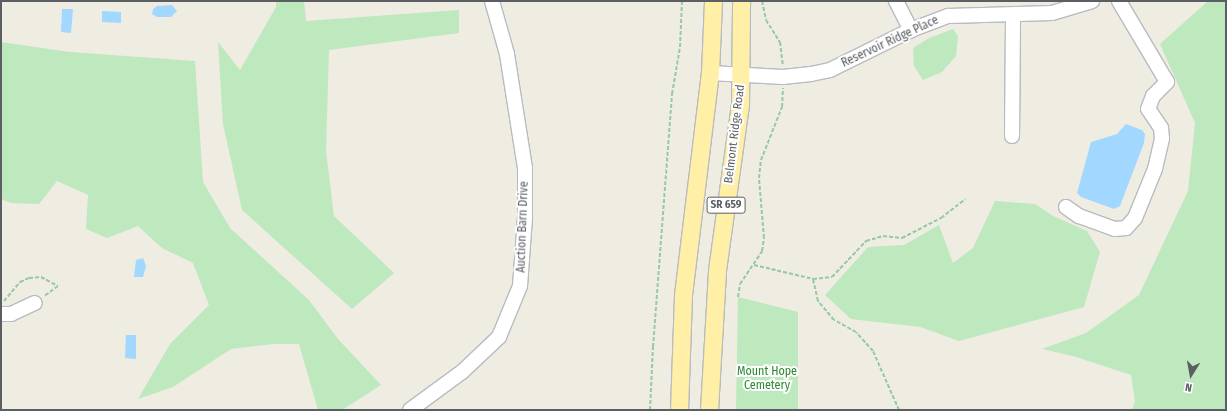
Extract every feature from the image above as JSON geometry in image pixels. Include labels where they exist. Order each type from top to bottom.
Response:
[{"type":"main road","name":"SR 659","points":[[679,410],[683,295],[710,73],[713,1]]},
{"type":"main road","name":"Belmont Ridge Road","points":[[710,410],[716,270],[740,105],[741,1]]},
{"type":"street","name":"Auction Barn Drive","points":[[410,410],[462,372],[499,337],[520,286],[525,218],[525,168],[508,61],[492,1]]},
{"type":"street","points":[[896,1],[911,30]]},
{"type":"street","name":"Reservoir Ridge Place","points":[[710,73],[783,76],[830,70],[911,30],[948,16],[1052,13],[1092,1]]},
{"type":"street","points":[[1066,207],[1079,216],[1108,226],[1126,228],[1135,218],[1155,169],[1162,139],[1161,128],[1148,109],[1153,96],[1167,82],[1119,1]]},
{"type":"street","points":[[1012,136],[1013,14]]},
{"type":"street","points":[[1,314],[11,314],[35,303]]},
{"type":"path","points":[[650,410],[672,94],[680,47],[682,1]]},
{"type":"path","points":[[738,297],[740,284],[754,265],[762,250],[764,238],[759,178],[761,160],[782,107],[783,76],[780,42],[766,20],[762,1]]},
{"type":"path","points":[[754,265],[813,279],[832,277],[866,241],[882,236],[902,238],[940,218],[965,199]]},
{"type":"path","points":[[1,301],[5,301],[20,282],[29,278],[42,277],[58,286],[35,303]]},
{"type":"path","points":[[813,279],[818,301],[834,320],[856,332],[873,351],[899,410]]},
{"type":"path","points":[[1226,381],[1226,398]]},
{"type":"green space","points":[[276,1],[304,1],[306,21],[459,10],[459,33],[329,50],[326,151],[334,216],[394,273],[352,309],[242,210],[223,124],[218,42],[240,70],[276,7]]},
{"type":"green space","points":[[1208,1],[1226,1],[1226,410],[1132,410],[1135,401],[1131,375],[1073,356],[1042,349],[1086,333],[1139,295],[1188,191],[1195,123],[1160,44]]},
{"type":"green space","points":[[953,29],[958,36],[956,56],[942,72],[923,80],[914,66],[913,48],[929,38]]},
{"type":"green space","points":[[1,42],[70,52],[195,61],[203,182],[230,228],[309,300],[338,339],[381,385],[342,410],[318,410],[299,344],[274,344],[231,349],[173,387],[138,399],[170,344],[209,305],[193,263],[162,248],[138,226],[107,238],[86,229],[88,195],[57,181],[39,204],[11,203],[1,199]]},
{"type":"green space","points":[[995,201],[1035,204],[1053,216],[1087,231],[1100,252],[1084,307],[959,341],[920,327],[851,319],[825,295],[868,247],[904,245],[939,225],[953,263],[973,248]]},
{"type":"green space","name":"Mount Hope Cemetery","points":[[738,297],[798,312],[798,410],[736,410]]},
{"type":"water","points":[[172,5],[177,11],[171,17],[157,17],[152,14],[153,9],[157,6]]},
{"type":"water","points":[[62,9],[73,9],[71,33],[61,32]]},
{"type":"water","points":[[102,11],[121,12],[121,23],[102,22]]},
{"type":"water","points":[[1126,124],[1142,130],[1145,134],[1144,143],[1120,206],[1114,209],[1081,197],[1077,193],[1091,142],[1117,134]]},
{"type":"water","points":[[143,258],[146,266],[143,277],[134,277],[136,260]]},
{"type":"water","points":[[126,335],[136,335],[136,359],[125,358]]}]
